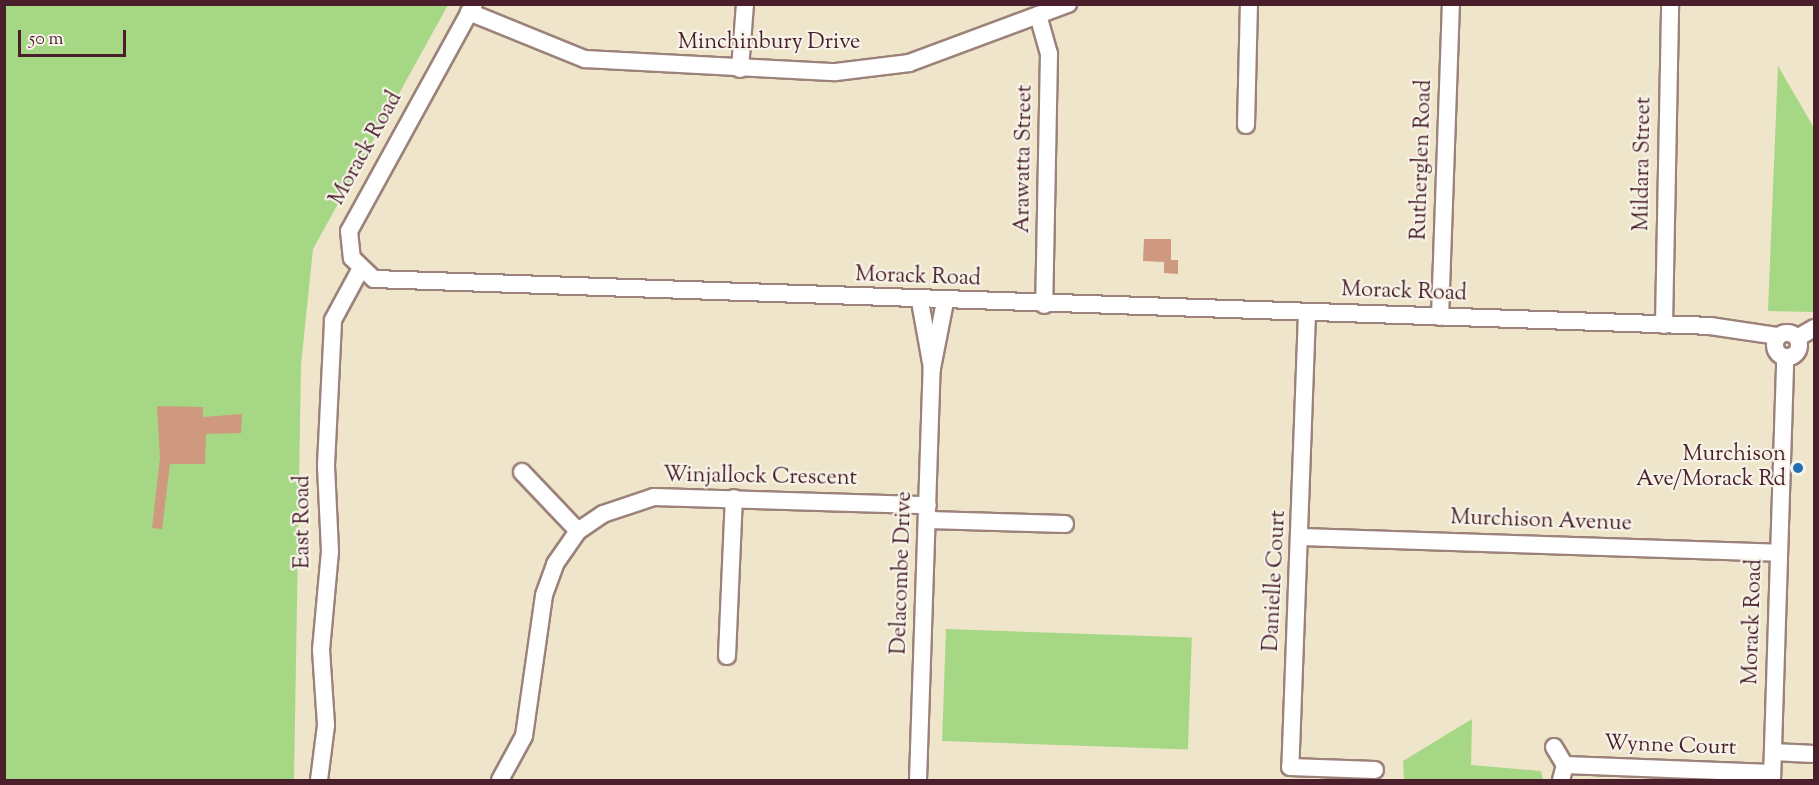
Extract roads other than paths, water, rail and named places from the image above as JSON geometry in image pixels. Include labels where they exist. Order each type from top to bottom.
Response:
[{"type":"street","points":[[740,69],[745,4]]},
{"type":"street","name":"Minchinbury Drive","points":[[471,8],[585,59],[740,69],[837,72],[909,63],[1068,4]]},
{"type":"street","points":[[1246,125],[1249,4]]},
{"type":"street","name":"Rutherglen Road","points":[[1440,317],[1451,4]]},
{"type":"street","name":"Mildara Street","points":[[1664,325],[1670,4]]},
{"type":"street","name":"Morack Road","points":[[471,8],[355,214],[348,246],[360,270],[387,282],[1752,328],[1778,336]]},
{"type":"street","name":"Arawatta Street","points":[[1038,15],[1049,54],[1044,305]]},
{"type":"street","name":"East Road","points":[[319,780],[326,725],[321,650],[330,551],[326,465],[333,320],[360,270]]},
{"type":"street","name":"Delacombe Drive","points":[[920,301],[932,368]]},
{"type":"street","name":"Delacombe Drive","points":[[918,780],[932,368],[945,302]]},
{"type":"street","name":"Danielle Court","points":[[1307,313],[1302,537],[1290,767],[1375,770]]},
{"type":"street","points":[[1797,338],[1815,328]]},
{"type":"street","points":[[1791,333],[1797,338],[1797,353],[1785,357],[1774,347],[1778,336],[1791,333]]},
{"type":"street","name":"Morack Road","points":[[1772,777],[1785,357]]},
{"type":"street","points":[[522,472],[579,531]]},
{"type":"street","name":"Winjallock Crescent","points":[[500,780],[524,736],[544,595],[555,564],[579,531],[603,514],[654,497],[734,498],[1065,524]]},
{"type":"street","points":[[727,656],[734,498]]},
{"type":"street","name":"Murchison Avenue","points":[[1302,537],[1778,553]]},
{"type":"street","name":"Wynne Court","points":[[1554,747],[1563,773],[1772,777]]},
{"type":"street","points":[[1773,752],[1815,754]]},
{"type":"place","name":"Murchison Ave/Morack Rd","points":[[1798,468]]}]
